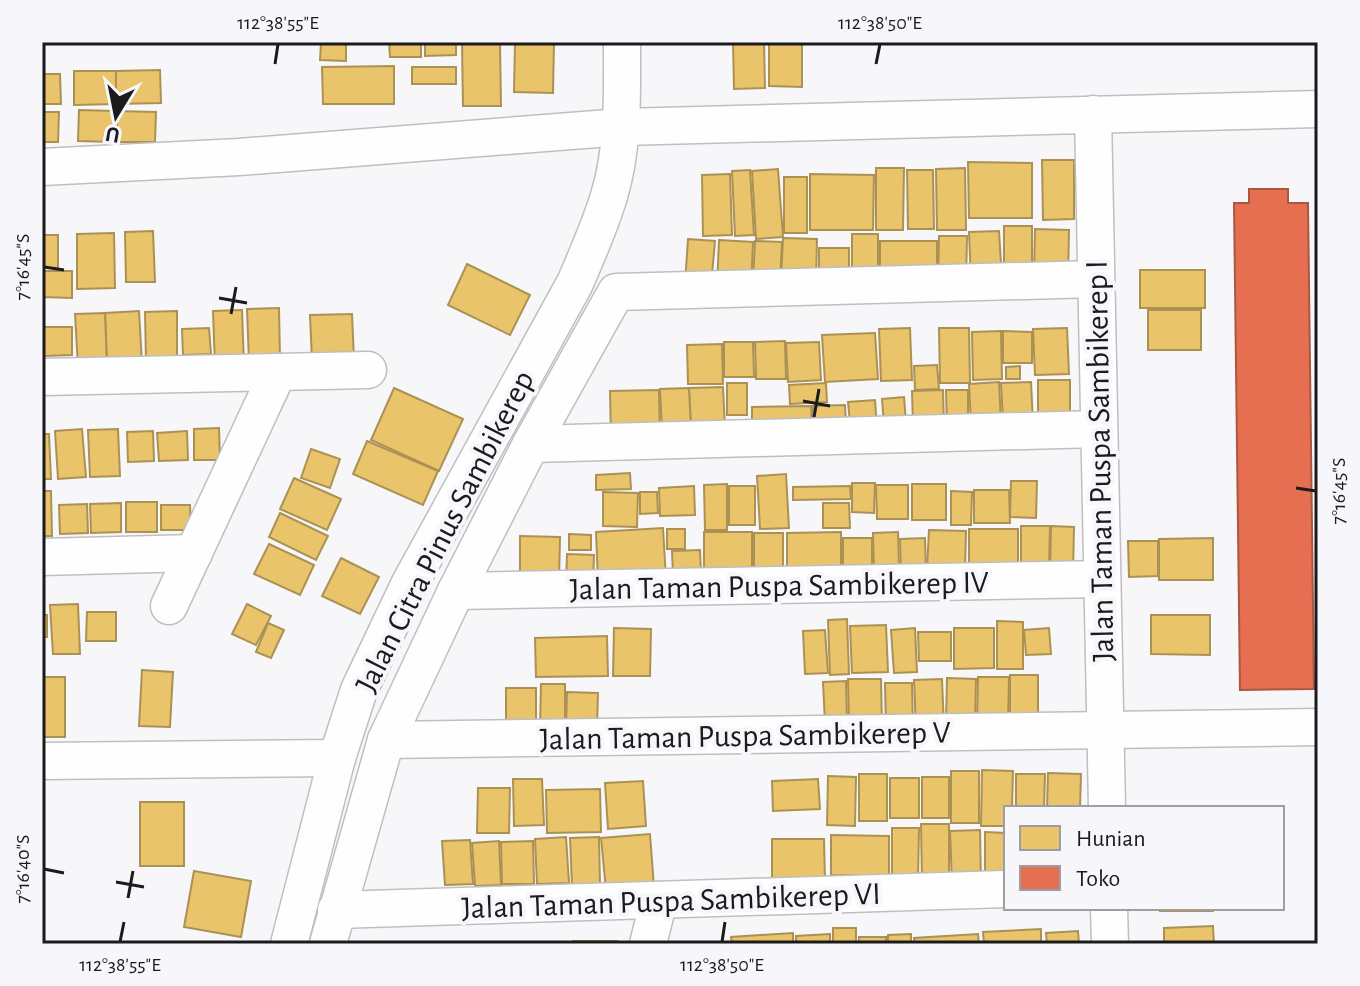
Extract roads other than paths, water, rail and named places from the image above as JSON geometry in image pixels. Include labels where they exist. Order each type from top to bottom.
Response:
[{"type":"street","name":"Jalan Citra Pinus Sambikerep","points":[[289,944],[337,758],[359,690],[410,583],[575,283],[610,194],[622,127],[622,42]]},
{"type":"street","points":[[42,167],[239,157],[622,127],[1318,109]]},
{"type":"street","name":"Jalan Taman Puspa Sambikerep I","points":[[1093,114],[1107,806]]},
{"type":"street","points":[[332,927],[386,740],[456,591],[531,444],[616,292],[1095,279]]},
{"type":"street","points":[[42,377],[368,370]]},
{"type":"street","points":[[169,606],[278,372]]},
{"type":"street","points":[[531,444],[1098,429]]},
{"type":"street","points":[[42,557],[194,553]]},
{"type":"street","name":"Jalan Taman Puspa Sambikerep IV","points":[[456,591],[1102,579]]},
{"type":"street","name":"Jalan Taman Puspa Sambikerep V","points":[[386,740],[1318,727]]},
{"type":"street","points":[[42,761],[337,758]]},
{"type":"street","name":"Jalan Taman Puspa Sambikerep VI","points":[[332,927],[659,900],[1004,889]]},
{"type":"street","points":[[648,944],[659,900]]},
{"type":"street","points":[[1109,910],[1110,944]]}]
